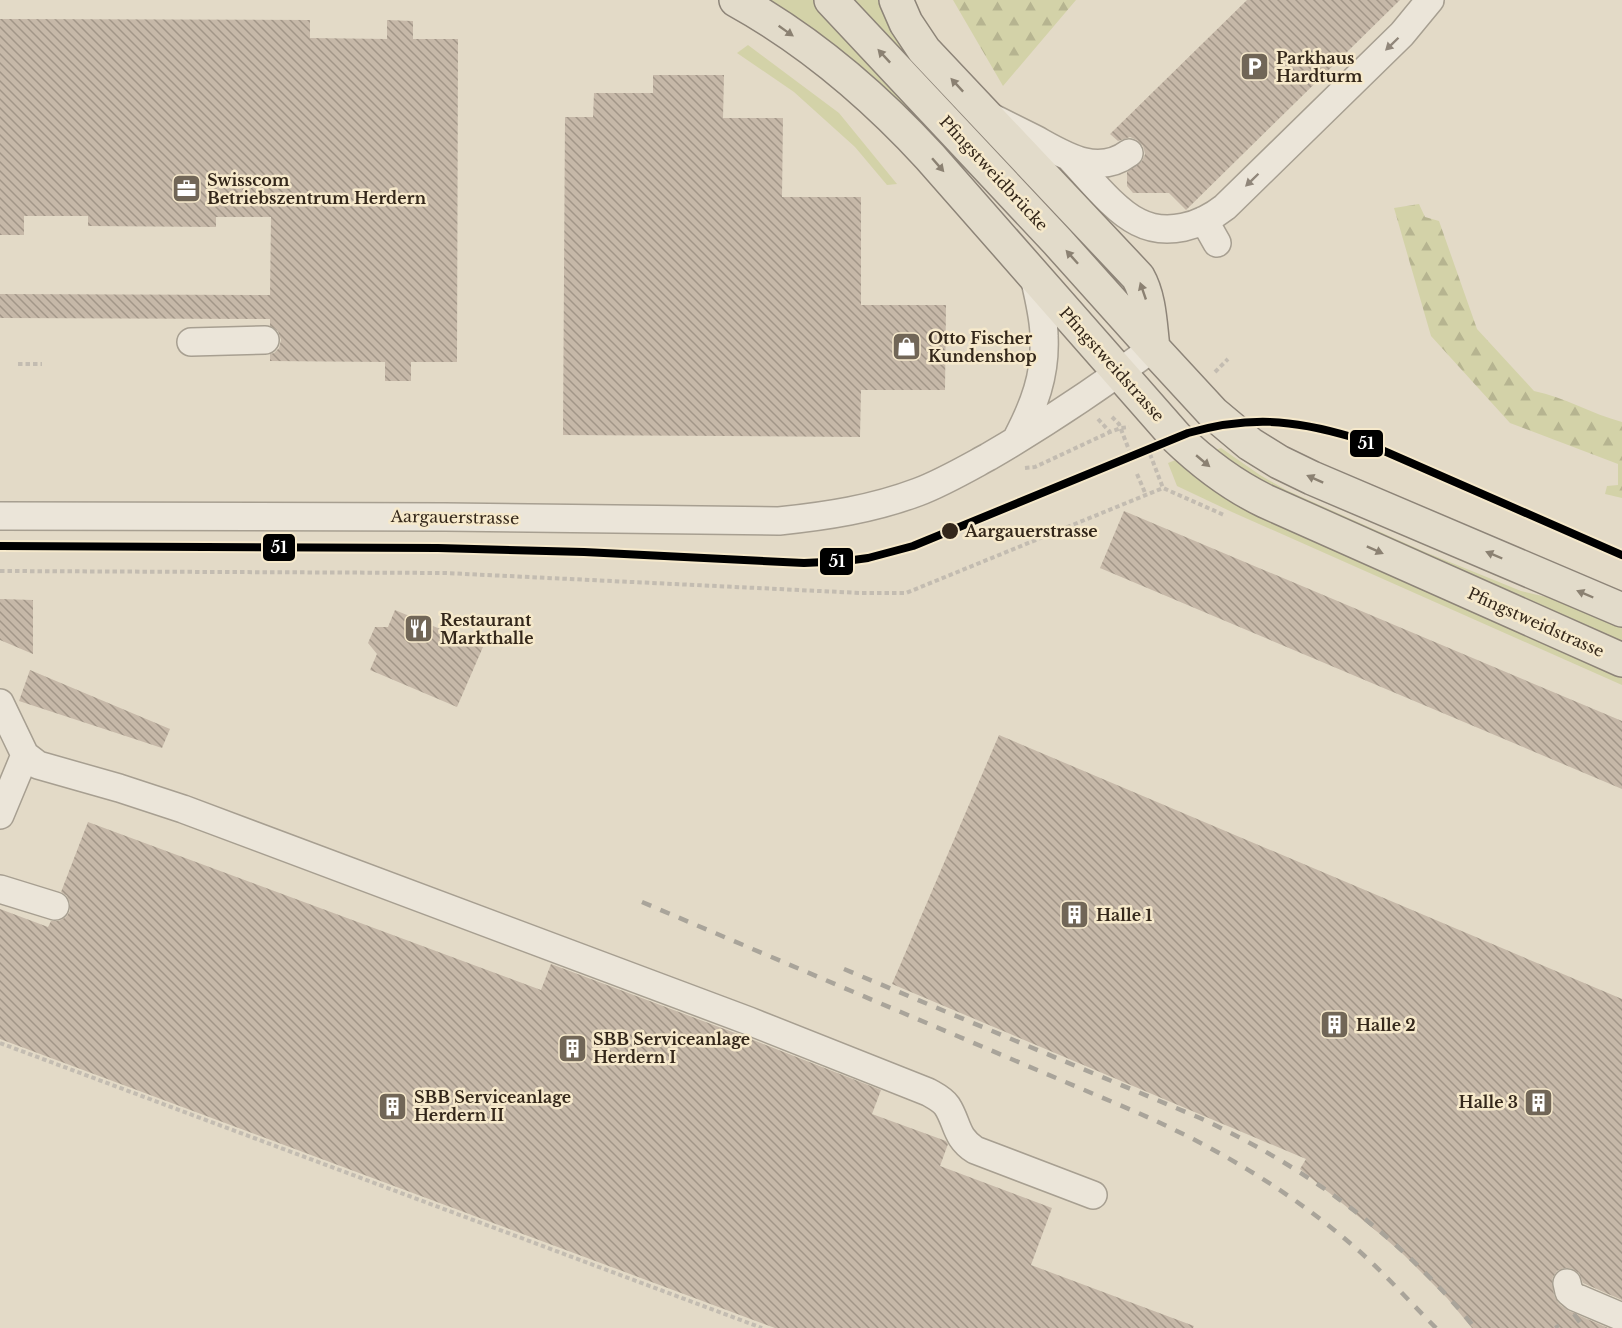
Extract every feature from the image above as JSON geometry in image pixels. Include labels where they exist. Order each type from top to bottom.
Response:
[{"type":"main road","name":"Pfingstweidstrasse","points":[[736,0],[788,31],[868,94],[898,122],[1187,447],[1210,467],[1250,494],[1622,660]]},
{"type":"main road","points":[[896,0],[906,23],[924,50],[1138,277],[1146,299],[1153,348],[1225,424],[1250,444],[1279,462],[1312,478],[1622,610]]},
{"type":"main road","name":"Pfingstweidbrücke","points":[[836,5],[1057,240],[1153,348]]},
{"type":"street","points":[[983,112],[1071,159],[1120,209],[1138,223],[1156,228],[1189,226],[1210,232],[1214,215],[1225,207],[1402,34],[1431,0]]},
{"type":"street","points":[[1071,159],[1107,163],[1119,160],[1129,153]]},
{"type":"street","points":[[1016,441],[1030,413],[1043,369],[1045,335],[1034,276]]},
{"type":"street","points":[[191,342],[265,340]]},
{"type":"street","name":"Aargauerstrasse","points":[[0,516],[445,517],[779,521],[826,516],[872,507],[920,491],[962,471],[1016,441],[1153,348]]},
{"type":"street","points":[[0,703],[25,755],[45,768],[183,809],[749,1021],[928,1092],[947,1106],[964,1142],[975,1150],[1093,1195]]},
{"type":"street","points":[[0,815],[25,755]]},
{"type":"street","points":[[0,889],[55,906]]},
{"type":"street","points":[[1567,1283],[1569,1292],[1575,1297],[1622,1317]]},
{"type":"path","points":[[1209,378],[1228,359]]},
{"type":"path","points":[[18,364],[42,364]]},
{"type":"path","points":[[1112,417],[1121,428],[1129,450]]},
{"type":"path","points":[[1099,420],[1110,432]]},
{"type":"path","points":[[1035,467],[1110,432],[1134,427]]},
{"type":"path","points":[[0,571],[444,573],[861,593],[906,593],[1163,488],[1156,470]]},
{"type":"path","points":[[1137,474],[1146,495]]},
{"type":"path","points":[[0,1043],[762,1328]]},
{"type":"green space","points":[[768,0],[882,0],[906,44],[916,120],[797,19]]},
{"type":"green space","points":[[953,0],[1076,0],[1003,86]]},
{"type":"green space","points":[[748,45],[839,113],[897,184],[887,185],[855,147],[794,92],[737,53]]},
{"type":"green space","points":[[1419,204],[1425,217],[1439,221],[1477,329],[1534,391],[1622,422],[1622,498],[1605,494],[1607,486],[1618,485],[1618,464],[1510,423],[1431,336],[1394,208]]},
{"type":"green space","points":[[1221,448],[1286,490],[1425,552],[1521,591],[1576,604],[1622,622],[1622,645],[1288,498],[1212,451]]},
{"type":"green space","points":[[1178,459],[1622,674],[1622,685],[1177,486],[1168,463]]},
{"type":"building","name":"Parkhaus Hardturm","points":[[1247,0],[1400,0],[1186,210],[1169,193],[1133,193],[1127,186],[1127,172],[1142,161],[1145,154],[1143,146],[1130,137],[1118,141],[1110,134]]},
{"type":"building","points":[[0,19],[310,20],[310,38],[387,39],[387,20],[413,21],[413,39],[458,39],[457,362],[411,362],[411,381],[385,381],[385,362],[270,361],[270,354],[279,348],[281,340],[278,331],[270,326],[270,319],[0,318],[0,294],[270,295],[271,217],[216,217],[216,227],[88,226],[88,216],[24,216],[24,235],[0,235]]},
{"type":"building","points":[[653,75],[724,75],[723,118],[783,118],[782,197],[861,197],[861,305],[946,305],[945,390],[861,390],[860,437],[563,435],[565,117],[593,117],[594,93],[653,93]]},
{"type":"building","points":[[1124,511],[1622,721],[1622,789],[1100,568]]},
{"type":"building","points":[[0,599],[33,600],[33,654],[0,640]]},
{"type":"building","points":[[395,610],[483,647],[457,707],[370,670],[377,654],[368,643],[375,627],[388,627]]},
{"type":"building","points":[[30,670],[170,729],[162,748],[19,701]]},
{"type":"building","points":[[999,735],[1622,999],[1622,1300],[1583,1283],[1579,1273],[1571,1268],[1557,1271],[1552,1279],[1554,1295],[1559,1304],[1569,1311],[1608,1328],[1472,1328],[1447,1298],[1404,1255],[1300,1169],[1306,1159],[892,984]]},
{"type":"building","points":[[88,822],[541,990],[551,964],[881,1090],[872,1114],[946,1141],[948,1144],[940,1166],[1052,1208],[1031,1265],[1194,1326],[1193,1328],[775,1328],[0,1039],[0,909],[48,927],[51,921],[59,921],[66,917],[70,911],[70,903],[67,896],[61,892]]},
{"type":"railway","points":[[642,902],[1136,1112],[1195,1140],[1280,1190],[1333,1229],[1378,1269],[1436,1328]]},
{"type":"railway","points":[[844,969],[1200,1118],[1278,1159],[1315,1182],[1384,1234],[1416,1263],[1475,1328]]},
{"type":"railway","points":[[1574,1314],[1584,1328]]},
{"type":"transit line","name":"51","points":[[0,546],[438,548],[584,552],[804,563],[846,561],[868,558],[913,546],[1188,433],[1230,424],[1270,422],[1310,426],[1352,437],[1622,555]]},
{"type":"place","name":"Parkhaus Hardturm","points":[[1255,67]]},
{"type":"place","name":"Swisscom Betriebszentrum Herdern","points":[[186,189]]},
{"type":"place","name":"Otto Fischer Kundenshop","points":[[907,347]]},
{"type":"place","name":"Aargauerstrasse","points":[[950,531]]},
{"type":"place","name":"Restaurant Markthalle","points":[[419,629]]},
{"type":"place","name":"Halle 1","points":[[1075,915]]},
{"type":"place","name":"Halle 2","points":[[1335,1025]]},
{"type":"place","name":"SBB Serviceanlage Herdern I","points":[[572,1048]]},
{"type":"place","name":"Halle 3","points":[[1539,1102]]},
{"type":"place","name":"SBB Serviceanlage Herdern II","points":[[393,1106]]}]
